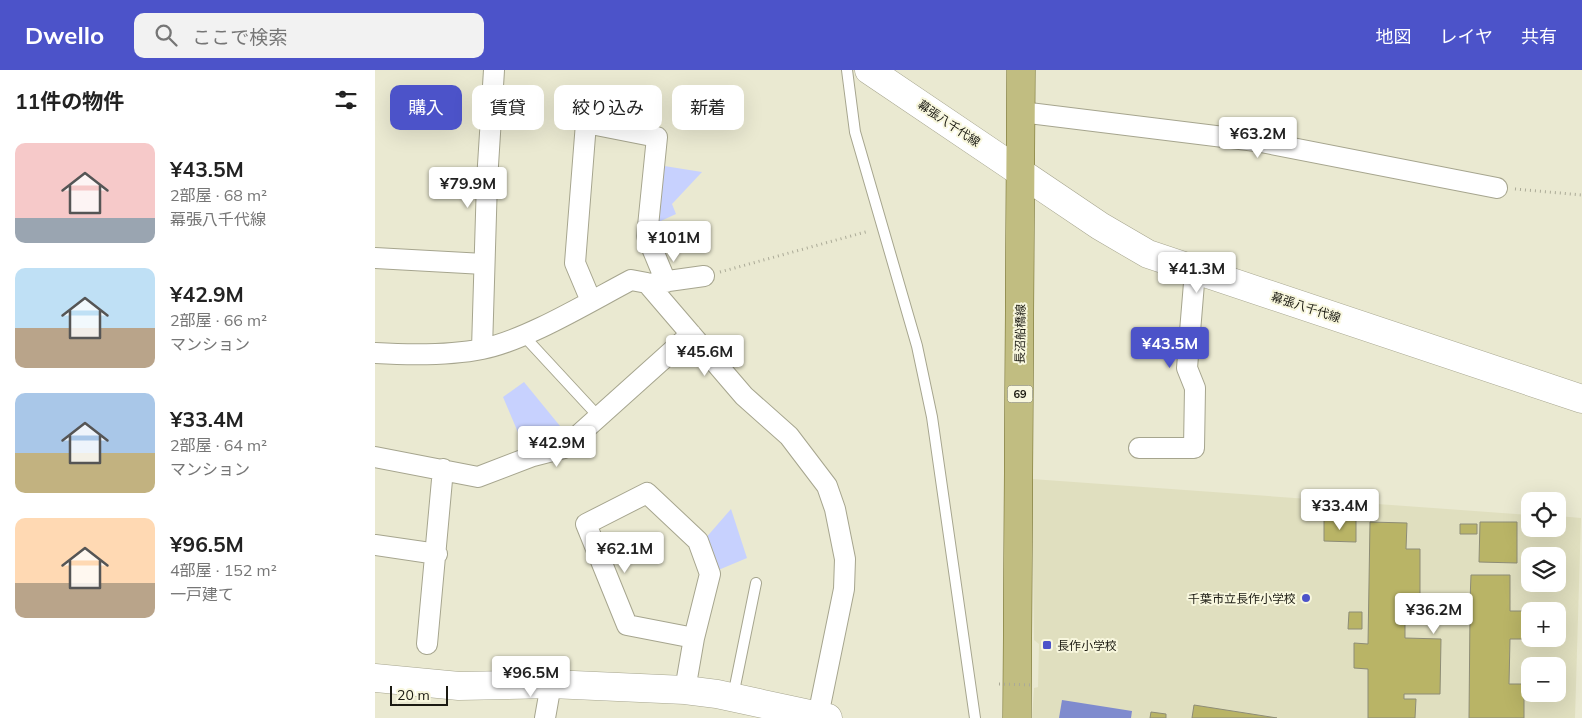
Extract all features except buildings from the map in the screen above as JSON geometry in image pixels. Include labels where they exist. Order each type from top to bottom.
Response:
[{"type":"main road","name":"幕張八千代線","points":[[869,70],[1127,242],[1149,254],[1195,271],[1582,399]]},
{"type":"main road","name":"長沼船橋線","points":[[1017,718],[1022,171],[1021,70]]},
{"type":"main road","points":[[375,678],[459,686],[551,684],[685,690],[733,697],[823,717]]},
{"type":"street","points":[[482,349],[493,70]]},
{"type":"street","points":[[1021,112],[1256,141],[1497,188]]},
{"type":"street","points":[[591,301],[575,264],[586,123],[657,137],[647,236],[657,282],[691,334],[744,396],[789,436],[827,486],[845,559],[843,589],[823,717]]},
{"type":"street","points":[[375,258],[484,264]]},
{"type":"street","points":[[1139,448],[1194,448],[1195,388],[1187,368],[1195,271]]},
{"type":"street","points":[[375,353],[399,354],[482,349],[523,334],[631,280],[657,282],[704,276]]},
{"type":"street","points":[[375,457],[478,477],[533,456],[564,448],[691,334]]},
{"type":"street","points":[[427,644],[437,554],[443,469]]},
{"type":"street","points":[[685,690],[694,638],[710,574],[698,541],[647,493],[586,524],[627,625],[694,638]]},
{"type":"street","points":[[375,545],[437,554]]},
{"type":"street","points":[[545,718],[551,684]]},
{"type":"lane","points":[[847,70],[855,132],[917,346],[932,417],[975,718]]},
{"type":"lane","points":[[523,334],[598,416]]},
{"type":"lane","points":[[733,697],[756,583]]},
{"type":"path","points":[[1497,188],[1582,195]]},
{"type":"path","points":[[704,276],[884,227]]},
{"type":"path","points":[[999,684],[1034,685]]},
{"type":"shaded area","points":[[658,165],[702,172],[672,204],[676,214],[652,225]]},
{"type":"shaded area","points":[[524,382],[569,437],[525,449],[503,397]]},
{"type":"shaded area","name":"千葉市立長作小学校","points":[[1032,479],[1521,514],[1521,537],[1566,537],[1566,517],[1581,518],[1575,718],[1032,718],[1034,688],[1038,687],[1039,644],[1034,640]]},
{"type":"shaded area","points":[[731,509],[747,558],[716,571],[704,540]]},
{"type":"shaded area","points":[[1062,700],[1132,711],[1131,718],[1059,718]]},
{"type":"place","name":"千葉市立長作小学校","points":[[1306,598]]},
{"type":"place","name":"長作小学校","points":[[1047,645]]}]
